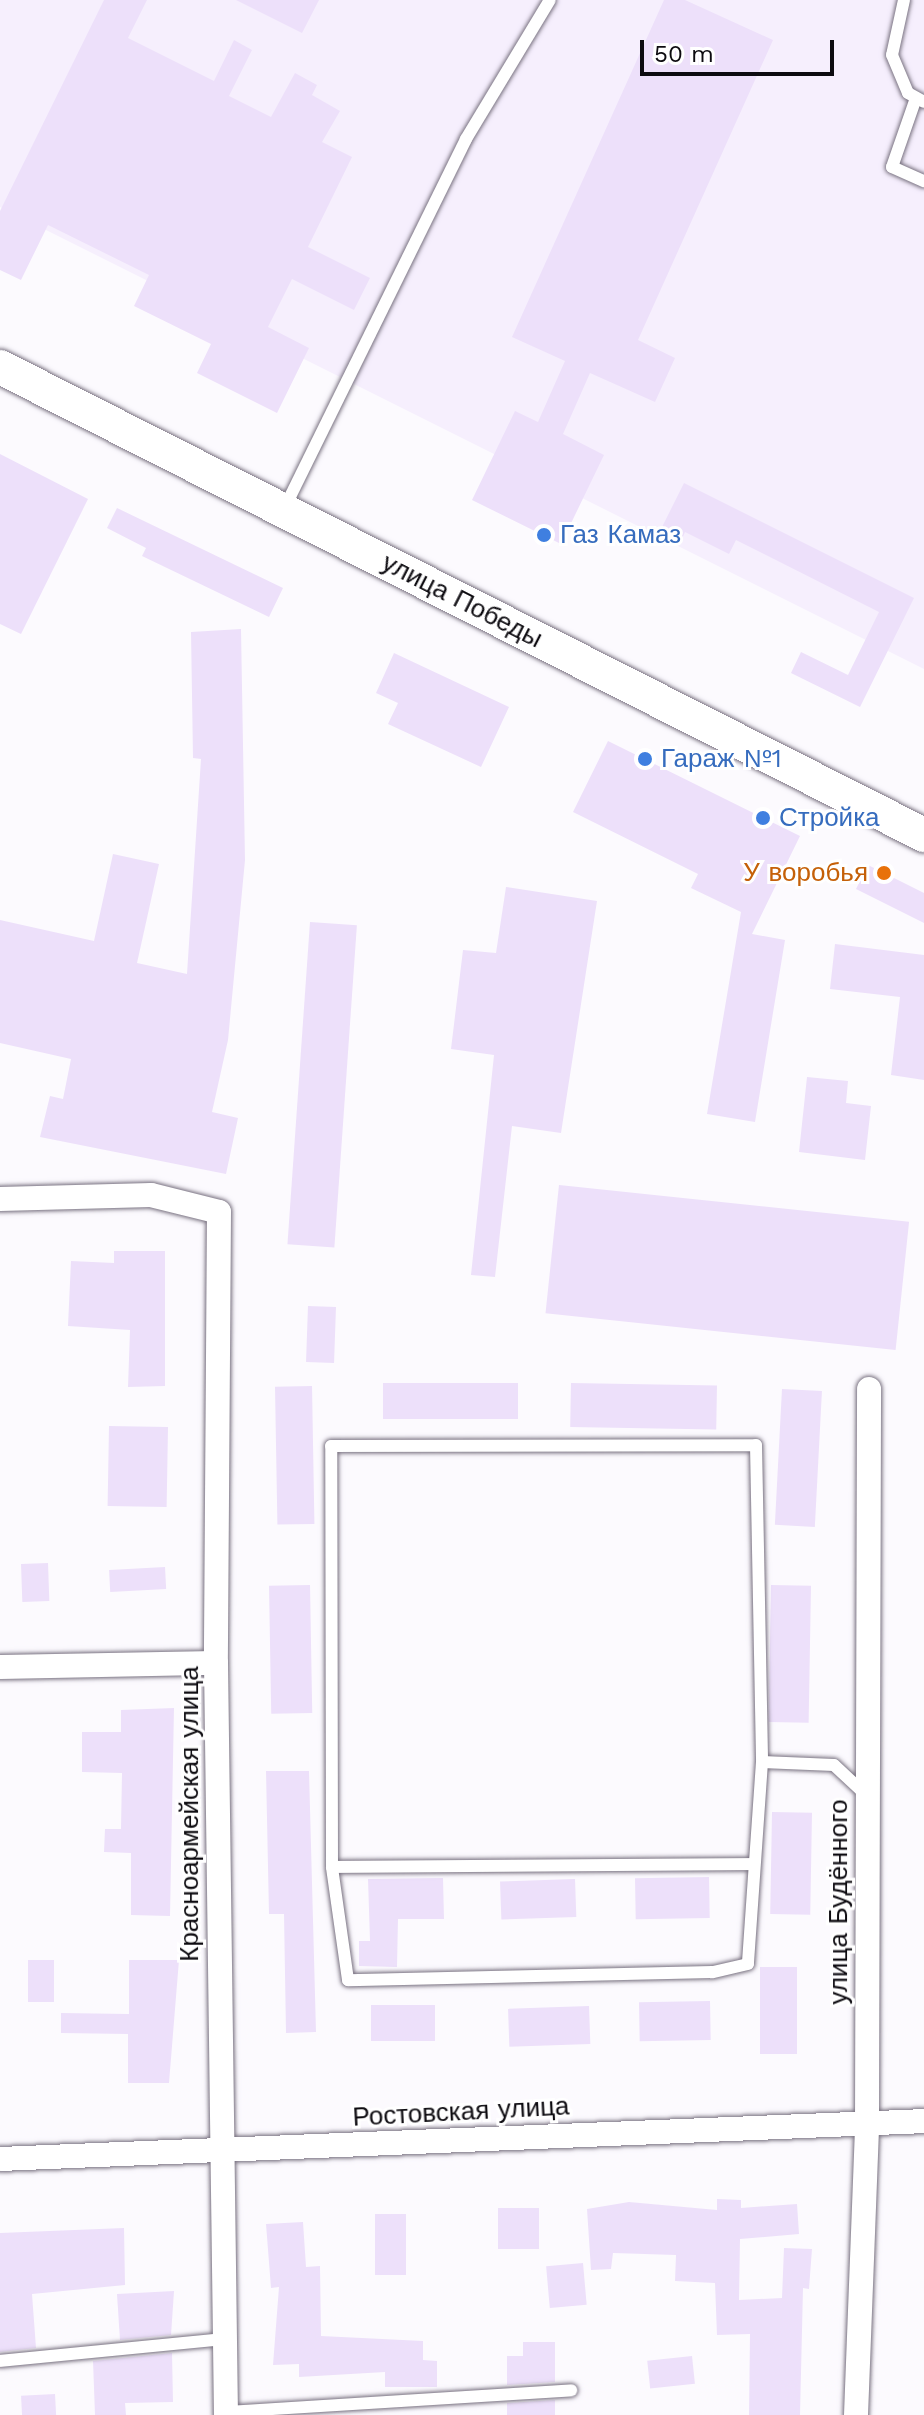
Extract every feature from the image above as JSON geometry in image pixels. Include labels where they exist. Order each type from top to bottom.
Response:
[{"type":"street","name":"улица Победы","points":[[0,367],[924,835]]},
{"type":"street","name":"Красноармейская улица","points":[[0,1199],[151,1195],[219,1212],[216,1663],[220,2151],[226,2414]]},
{"type":"street","name":"улица Будённого","points":[[856,2415],[867,2122],[869,1389]]},
{"type":"street","points":[[0,1667],[216,1663]]},
{"type":"street","name":"Ростовская улица","points":[[0,2159],[924,2121]]},
{"type":"lane","points":[[283,510],[466,139],[550,0]]},
{"type":"lane","points":[[904,0],[892,55],[920,100],[892,167],[924,181]]},
{"type":"lane","points":[[756,1445],[762,1762],[754,1864],[748,1964],[712,1972],[348,1980],[332,1867],[331,1446],[756,1445]]},
{"type":"lane","points":[[762,1762],[834,1765],[868,1796]]},
{"type":"lane","points":[[332,1867],[754,1864]]},
{"type":"lane","points":[[0,2361],[226,2339]]},
{"type":"lane","points":[[226,2414],[571,2390]]},
{"type":"shaded area","points":[[0,0],[924,0],[924,669],[0,207]]},
{"type":"building","points":[[104,0],[147,0],[128,38],[214,81],[234,40],[252,50],[229,96],[271,117],[295,73],[317,85],[312,95],[340,111],[322,142],[352,157],[308,247],[370,278],[354,310],[292,279],[268,327],[309,348],[277,413],[197,373],[211,344],[134,306],[149,275],[48,225],[21,280],[0,270],[0,211]]},
{"type":"building","points":[[236,0],[319,0],[302,33]]},
{"type":"building","points":[[664,0],[685,0],[773,40],[638,340],[675,358],[655,402],[590,373],[563,434],[604,455],[561,544],[472,500],[515,411],[538,422],[565,361],[512,337]]},
{"type":"building","points":[[0,454],[88,499],[21,634],[0,624]]},
{"type":"building","points":[[684,483],[914,598],[860,707],[791,673],[801,652],[848,675],[879,612],[736,540],[729,554],[685,532],[682,539],[661,529]]},
{"type":"building","points":[[117,508],[283,588],[269,617],[142,556],[146,548],[107,528]]},
{"type":"building","points":[[241,629],[245,860],[228,1040],[212,1112],[238,1118],[226,1174],[40,1137],[50,1096],[63,1099],[71,1059],[0,1043],[0,920],[94,941],[113,854],[159,864],[137,963],[187,974],[201,759],[193,758],[191,632]]},
{"type":"building","points":[[394,653],[509,707],[481,767],[388,724],[398,703],[376,693]]},
{"type":"building","points":[[608,741],[800,836],[752,934],[785,940],[755,1122],[707,1114],[741,912],[691,888],[698,874],[573,812]]},
{"type":"building","points":[[868,865],[924,893],[924,923],[856,889]]},
{"type":"building","points":[[506,887],[597,901],[561,1133],[512,1126],[495,1277],[471,1275],[494,1055],[451,1049],[463,950],[496,953]]},
{"type":"building","points":[[310,922],[357,925],[334,1247],[287,1244]]},
{"type":"building","points":[[835,944],[924,955],[924,1080],[891,1075],[900,997],[830,989]]},
{"type":"building","points":[[807,1077],[848,1081],[846,1103],[871,1106],[865,1160],[799,1152]]},
{"type":"building","points":[[559,1185],[909,1222],[896,1350],[546,1313]]},
{"type":"building","points":[[114,1251],[165,1251],[165,1386],[128,1387],[130,1330],[68,1326],[71,1261],[114,1263]]},
{"type":"building","points":[[308,1306],[336,1307],[334,1363],[306,1362]]},
{"type":"building","points":[[383,1383],[518,1383],[518,1419],[383,1419]]},
{"type":"building","points":[[571,1383],[717,1386],[716,1430],[570,1427]]},
{"type":"building","points":[[312,1386],[314,1524],[277,1525],[275,1387]]},
{"type":"building","points":[[782,1389],[822,1391],[815,1527],[775,1525]]},
{"type":"building","points":[[109,1426],[168,1427],[167,1507],[108,1506]]},
{"type":"building","points":[[48,1563],[49,1601],[22,1602],[21,1564]]},
{"type":"building","points":[[165,1567],[166,1589],[110,1592],[109,1570]]},
{"type":"building","points":[[310,1585],[312,1713],[271,1714],[269,1586]]},
{"type":"building","points":[[771,1585],[811,1586],[809,1723],[769,1722]]},
{"type":"building","points":[[174,1708],[170,1916],[131,1915],[131,1853],[104,1852],[105,1829],[121,1829],[122,1773],[82,1772],[82,1732],[121,1732],[121,1710]]},
{"type":"building","points":[[266,1771],[309,1771],[316,2032],[286,2033],[284,1914],[269,1914]]},
{"type":"building","points":[[772,1812],[812,1813],[810,1915],[770,1914]]},
{"type":"building","points":[[709,1877],[710,1918],[636,1919],[635,1878]]},
{"type":"building","points":[[443,1878],[444,1919],[398,1919],[397,1967],[359,1966],[359,1941],[370,1941],[368,1879]]},
{"type":"building","points":[[575,1879],[576,1917],[501,1920],[500,1882]]},
{"type":"building","points":[[28,1960],[54,1960],[54,2002],[28,2002]]},
{"type":"building","points":[[129,1960],[179,1960],[169,2083],[128,2083],[128,2034],[61,2033],[61,2013],[129,2014]]},
{"type":"building","points":[[760,1967],[797,1967],[797,2054],[760,2054]]},
{"type":"building","points":[[710,2001],[711,2040],[640,2041],[639,2002]]},
{"type":"building","points":[[371,2005],[435,2005],[435,2041],[371,2041]]},
{"type":"building","points":[[589,2006],[590,2044],[509,2047],[508,2009]]},
{"type":"building","points":[[717,2199],[741,2200],[741,2208],[797,2204],[799,2234],[740,2239],[739,2300],[782,2298],[784,2248],[812,2249],[809,2289],[803,2288],[800,2415],[749,2415],[750,2334],[717,2335],[715,2283],[675,2281],[676,2255],[613,2253],[611,2269],[591,2270],[587,2209],[629,2202],[717,2210]]},
{"type":"building","points":[[498,2208],[539,2208],[539,2249],[498,2249]]},
{"type":"building","points":[[375,2214],[406,2214],[406,2275],[375,2275]]},
{"type":"building","points":[[303,2222],[306,2267],[320,2266],[321,2336],[423,2341],[423,2360],[437,2361],[437,2387],[385,2387],[385,2372],[299,2377],[299,2364],[273,2365],[279,2287],[271,2288],[266,2224]]},
{"type":"building","points":[[124,2228],[125,2285],[32,2294],[36,2348],[0,2352],[0,2233]]},
{"type":"building","points":[[583,2263],[587,2305],[550,2308],[546,2266]]},
{"type":"building","points":[[174,2291],[171,2335],[120,2340],[117,2294]]},
{"type":"building","points":[[523,2342],[555,2342],[555,2382],[507,2385],[507,2356],[523,2356]]},
{"type":"building","points":[[172,2353],[173,2402],[125,2403],[126,2415],[95,2415],[93,2361]]},
{"type":"building","points":[[692,2356],[695,2384],[650,2389],[647,2361]]},
{"type":"building","points":[[55,2394],[56,2415],[22,2415],[21,2396]]},
{"type":"building","points":[[555,2400],[555,2415],[507,2415],[507,2403]]},
{"type":"place","name":"Газ Камаз","points":[[544,535]]},
{"type":"place","name":"Гараж №1","points":[[645,759]]},
{"type":"place","name":"Стройка","points":[[763,818]]},
{"type":"place","name":"У воробья","points":[[884,873]]}]
